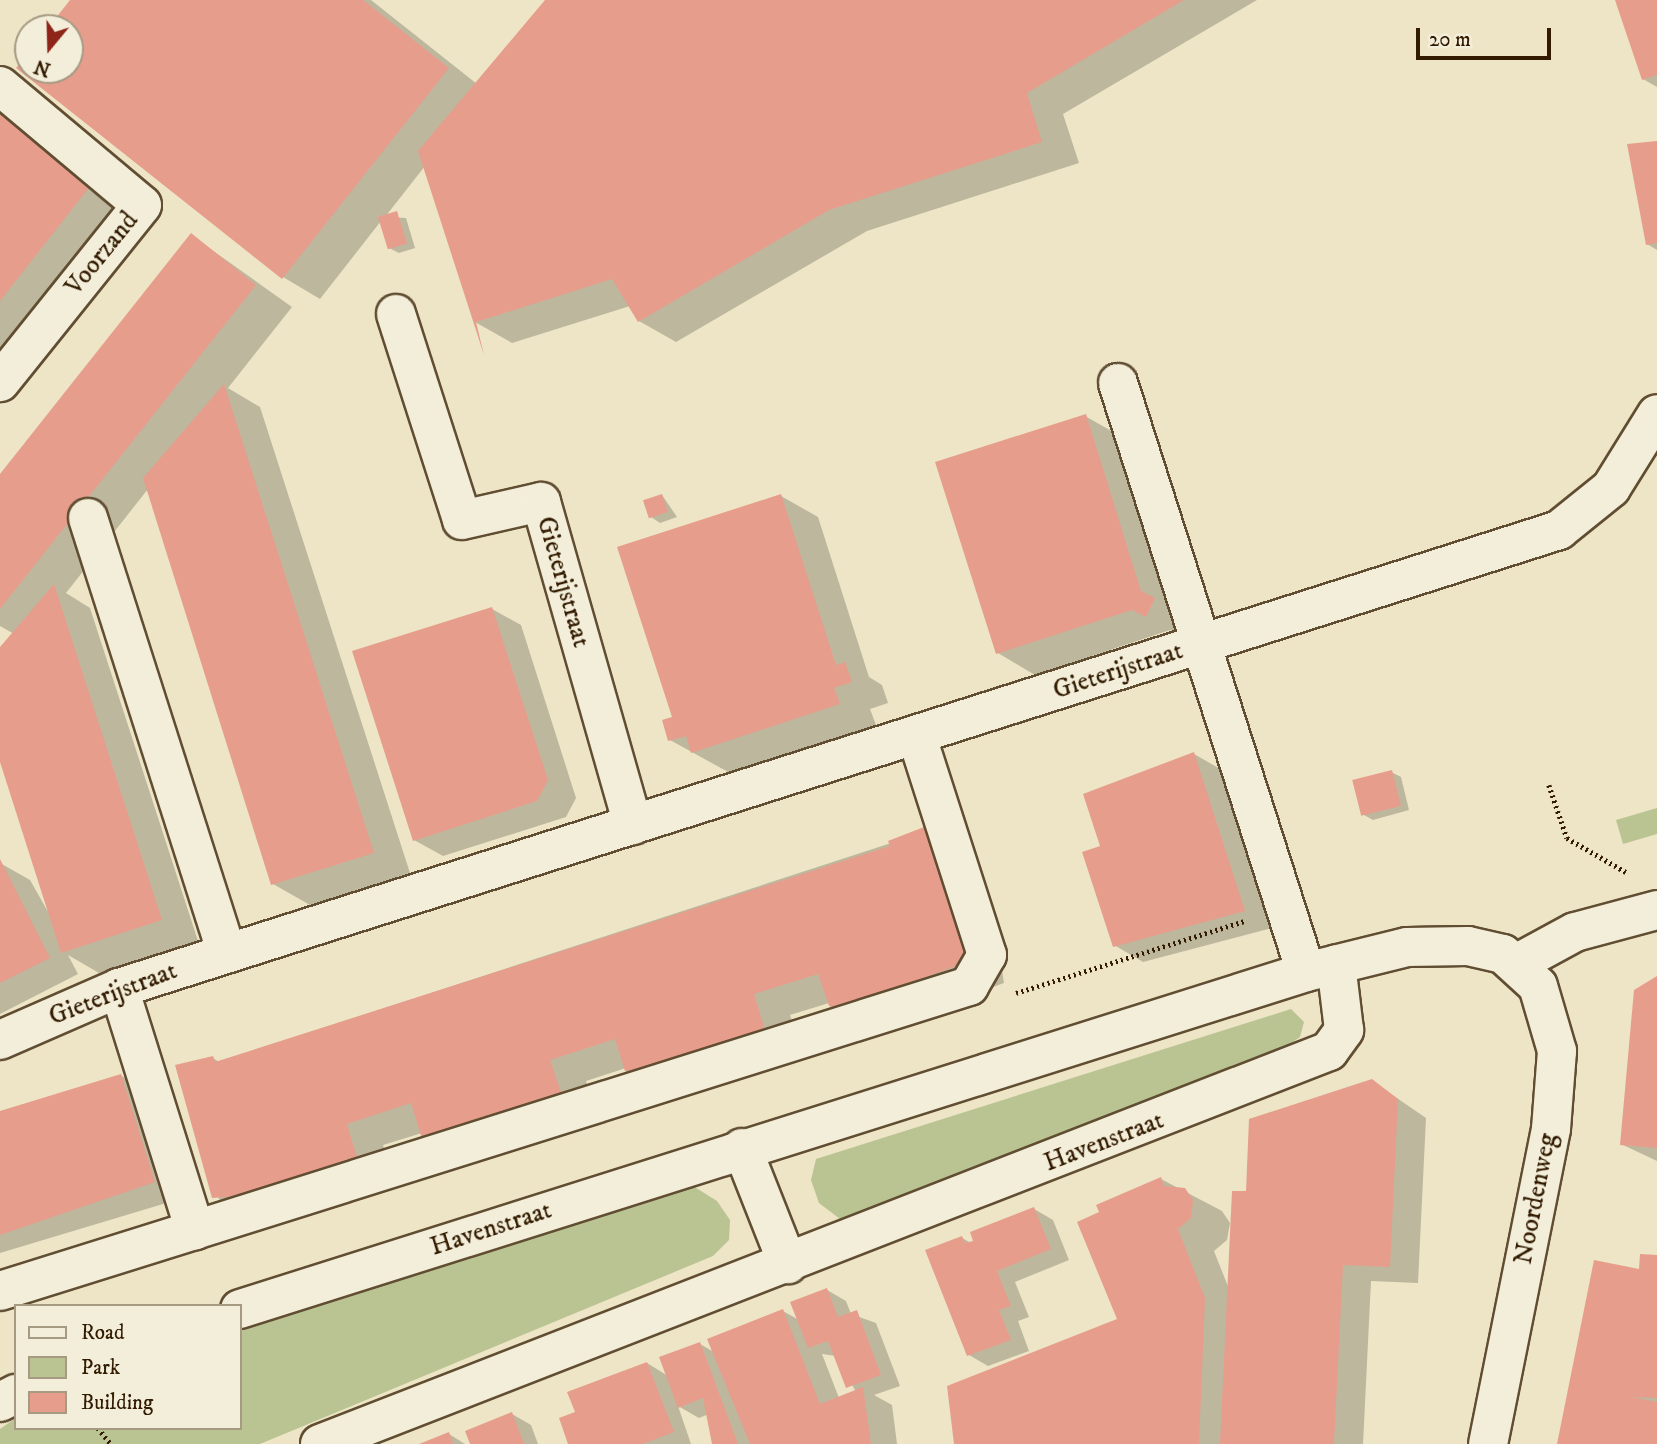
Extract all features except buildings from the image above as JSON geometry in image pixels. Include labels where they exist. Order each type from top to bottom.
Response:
[{"type":"street","name":"Voorzand","points":[[0,86],[142,205],[0,382]]},
{"type":"street","name":"Gieterijstraat","points":[[396,314],[462,520],[541,502],[633,825]]},
{"type":"street","name":"Gieterijstraat","points":[[1118,383],[1203,643],[1285,908],[1321,968]]},
{"type":"street","name":"Gieterijstraat","points":[[0,1040],[119,988],[917,737],[1559,530],[1611,488],[1657,414]]},
{"type":"street","points":[[88,518],[227,953]]},
{"type":"street","points":[[0,1292],[969,986],[981,974],[987,955],[917,737]]},
{"type":"street","points":[[1516,964],[1576,932],[1649,911]]},
{"type":"street","name":"Havenstraat","points":[[242,1308],[742,1148],[1321,968],[1444,944],[1485,948],[1516,964]]},
{"type":"street","name":"Noordenweg","points":[[1488,1444],[1558,1082],[1548,1014],[1538,986],[1516,964]]},
{"type":"street","name":"Havenstraat","points":[[320,1444],[788,1264],[1329,1051],[1344,1030],[1321,968]]},
{"type":"street","points":[[119,988],[195,1230]]},
{"type":"street","points":[[742,1148],[788,1264]]},
{"type":"path","points":[[1549,785],[1567,838],[1635,878],[1649,911]]},
{"type":"path","points":[[981,974],[1007,996],[1285,908]]},
{"type":"path","points":[[100,1430],[111,1444]]},
{"type":"green space","points":[[1657,808],[1657,834],[1623,844],[1616,820]]},
{"type":"green space","points":[[1291,1009],[1304,1022],[1300,1037],[1278,1053],[1160,1102],[840,1219],[819,1203],[811,1180],[816,1159]]},
{"type":"green space","points":[[693,1186],[717,1201],[730,1220],[729,1240],[713,1256],[260,1444],[0,1444],[0,1429],[14,1419],[14,1430],[242,1430],[242,1326]]}]
